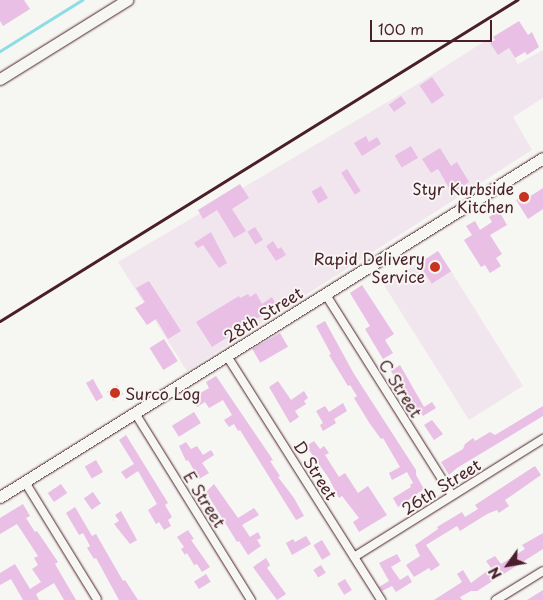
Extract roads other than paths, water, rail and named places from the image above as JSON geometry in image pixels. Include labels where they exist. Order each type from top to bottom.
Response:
[{"type":"main road","points":[[0,79],[127,0]]},
{"type":"main road","name":"28th Street","points":[[0,497],[543,158]]},
{"type":"street","name":"C Street","points":[[326,295],[452,495]]},
{"type":"street","name":"D Street","points":[[228,356],[381,600]]},
{"type":"street","name":"E Street","points":[[135,413],[252,600]]},
{"type":"street","name":"26th Street","points":[[354,557],[543,439]]},
{"type":"street","points":[[25,482],[97,599]]},
{"type":"street","points":[[496,600],[543,571]]},
{"type":"waterway","points":[[0,51],[82,0]]},
{"type":"railway","points":[[0,321],[517,0]]},
{"type":"place","name":"Styr Kurbside Kitchen","points":[[524,197]]},
{"type":"place","name":"Rapid Delivery Service","points":[[435,267]]},
{"type":"place","name":"Surco Log","points":[[115,393]]}]
